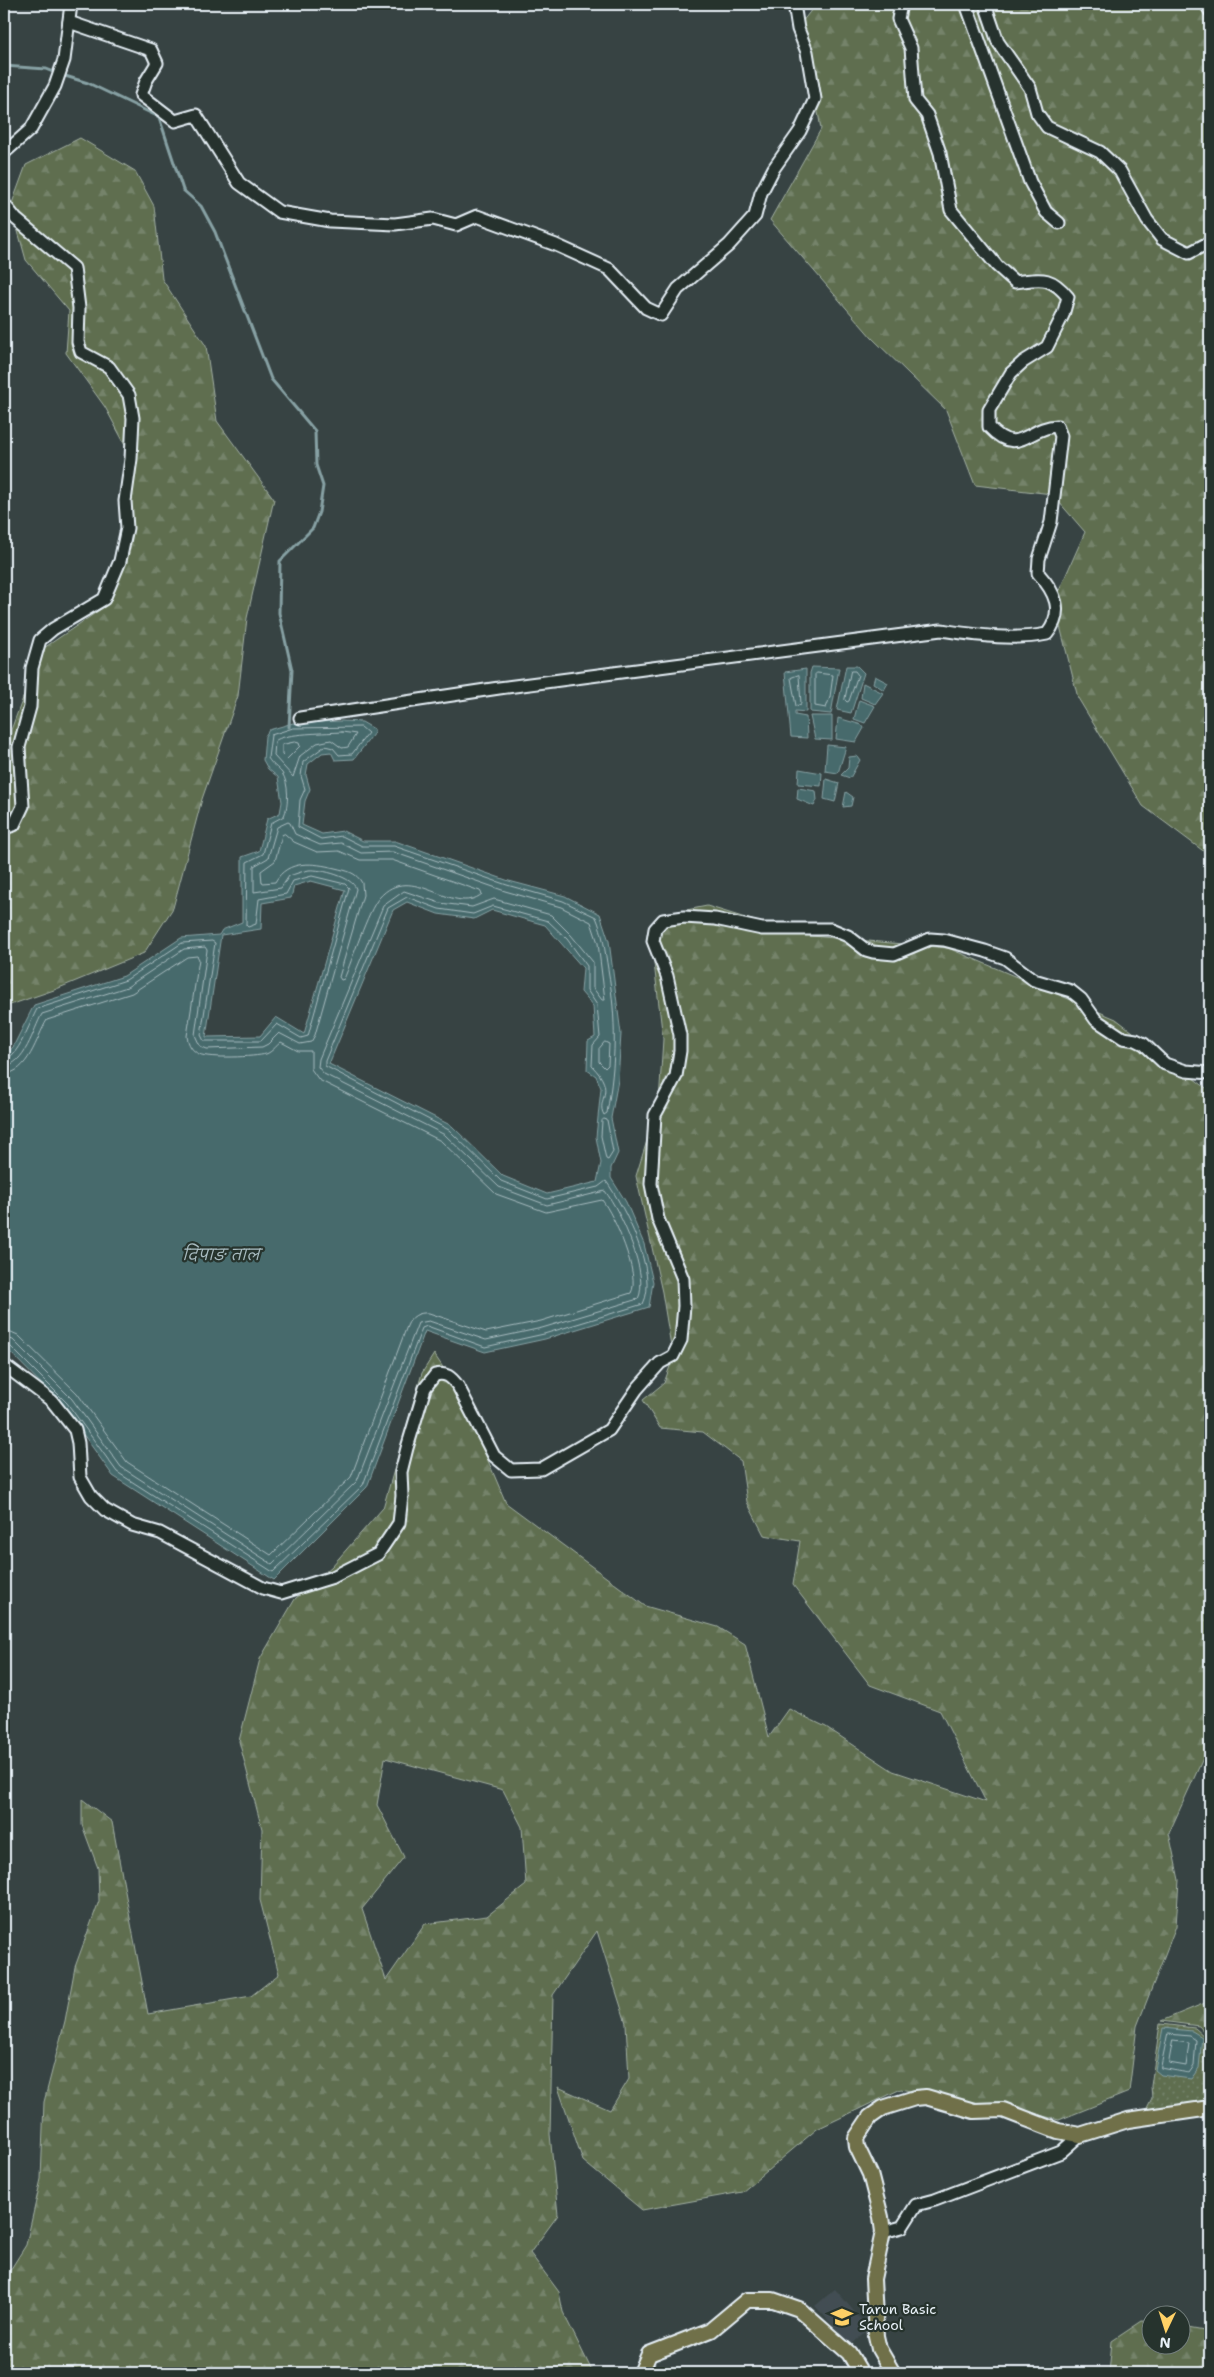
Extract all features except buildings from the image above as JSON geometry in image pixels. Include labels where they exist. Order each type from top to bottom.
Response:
[{"type":"main road","points":[[892,2373],[879,2349],[876,2336],[873,2279],[883,2232],[870,2174],[857,2147],[856,2138],[870,2117],[883,2108],[915,2098],[926,2097],[974,2111],[1003,2110],[1058,2131],[1080,2135],[1128,2120],[1210,2108]]},
{"type":"main road","points":[[640,2373],[649,2354],[711,2330],[747,2300],[759,2299],[773,2300],[799,2309],[849,2353],[861,2373]]},
{"type":"street","points":[[4,152],[31,130],[55,86],[64,60],[71,4]]},
{"type":"street","points":[[69,22],[151,50],[157,63],[146,81],[141,95],[175,121],[196,115],[239,183],[278,212],[330,221],[395,224],[433,219],[456,225],[477,216],[556,245],[609,269],[646,308],[661,315],[678,289],[729,245],[755,216],[761,192],[774,168],[800,131],[816,99],[807,52],[798,29],[794,4]]},
{"type":"street","points":[[300,718],[500,688],[941,630],[980,635],[1031,638],[1047,634],[1055,624],[1056,604],[1052,589],[1038,573],[1039,559],[1051,522],[1061,436],[1057,426],[1048,427],[1029,438],[1012,442],[998,437],[989,427],[989,410],[1011,373],[1023,362],[1047,347],[1063,314],[1068,297],[1057,283],[1041,279],[1015,282],[997,266],[951,210],[940,153],[927,115],[915,100],[911,48],[898,19],[902,4]]},
{"type":"street","points":[[966,4],[1030,182],[1046,212],[1059,223]]},
{"type":"street","points":[[985,4],[998,42],[1030,88],[1037,113],[1047,127],[1100,152],[1120,172],[1147,220],[1162,239],[1189,253],[1210,242]]},
{"type":"street","points":[[1206,4],[1210,11]]},
{"type":"street","points":[[4,204],[16,219],[74,268],[79,308],[78,342],[81,352],[109,367],[129,395],[133,418],[131,459],[125,501],[128,528],[120,561],[104,600],[53,629],[40,640],[32,668],[30,707],[19,747],[23,806],[14,825],[4,828]]},
{"type":"street","points":[[4,1365],[52,1401],[75,1430],[78,1443],[80,1477],[91,1496],[105,1510],[132,1525],[160,1533],[263,1588],[281,1593],[334,1577],[378,1554],[392,1536],[399,1523],[402,1472],[407,1448],[425,1388],[434,1375],[445,1374],[458,1386],[494,1456],[511,1470],[524,1471],[541,1469],[609,1430],[637,1389],[660,1364],[673,1356],[681,1340],[684,1306],[683,1279],[658,1218],[651,1184],[655,1116],[676,1076],[680,1051],[680,1035],[667,976],[653,941],[655,929],[663,920],[684,917],[715,919],[762,929],[831,929],[848,936],[866,950],[873,952],[894,954],[930,939],[944,940],[985,951],[1005,958],[1034,980],[1071,991],[1081,999],[1096,1020],[1123,1038],[1136,1040],[1144,1044],[1165,1064],[1186,1071],[1210,1073]]},
{"type":"street","points":[[883,2232],[902,2227],[916,2205],[935,2200],[1062,2152],[1080,2135]]},
{"type":"shaded area","name":"Tarun Basic School","points":[[835,2289],[869,2329],[851,2345],[815,2306]]},
{"type":"green space","points":[[816,4],[1210,4],[1210,856],[1143,806],[1078,698],[1054,602],[1085,532],[1052,494],[975,485],[946,410],[872,338],[770,220],[821,129],[802,22]]},
{"type":"green space","points":[[80,138],[135,171],[154,206],[162,279],[206,346],[217,421],[274,499],[247,618],[238,696],[202,799],[173,908],[144,953],[54,990],[4,1007],[4,828],[9,823],[11,730],[41,650],[107,605],[123,543],[136,465],[105,407],[66,353],[69,311],[26,260],[11,206],[26,165]]},
{"type":"green space","points":[[707,906],[800,935],[948,948],[1116,1019],[1210,1091],[1210,1743],[1169,1833],[1179,1880],[1176,1926],[1137,2026],[1129,2092],[1059,2120],[1007,2107],[959,2102],[901,2089],[817,2129],[742,2192],[642,2210],[583,2161],[558,2087],[610,2110],[629,2079],[626,2023],[597,1931],[553,1995],[550,2134],[558,2215],[530,2253],[559,2292],[563,2312],[593,2373],[4,2373],[4,2280],[26,2245],[41,2179],[44,2102],[65,2021],[75,1967],[99,1901],[98,1868],[82,1825],[82,1799],[112,1822],[148,2014],[251,1996],[279,1974],[260,1900],[262,1829],[239,1741],[260,1659],[295,1599],[332,1566],[383,1508],[422,1373],[434,1354],[458,1390],[506,1503],[645,1606],[718,1627],[745,1644],[769,1737],[789,1709],[826,1727],[893,1771],[986,1802],[940,1711],[870,1685],[793,1585],[800,1541],[764,1535],[747,1502],[741,1461],[703,1432],[660,1428],[643,1400],[664,1383],[673,1358],[662,1292],[636,1176],[659,1102],[663,1039],[654,963],[661,915]],"holes":[[[385,1758],[503,1790],[522,1827],[526,1885],[487,1916],[425,1924],[386,1980],[362,1909],[404,1857],[377,1805]]]},
{"type":"green space","points":[[1210,2001],[1210,2033],[1206,2034],[1199,2026],[1161,2021]]},
{"type":"green space","points":[[1160,2024],[1195,2028],[1205,2037],[1210,2037],[1210,2104],[1143,2116],[1152,2098],[1151,2086]]},
{"type":"green space","points":[[1142,2321],[1142,2354],[1192,2354],[1192,2329],[1210,2332],[1210,2373],[1109,2373],[1112,2341]]},
{"type":"water","points":[[846,666],[857,666],[864,673],[851,713],[837,710]]},
{"type":"water","points":[[812,667],[839,668],[831,714],[810,712],[810,673]]},
{"type":"water","points":[[806,669],[806,712],[795,711],[795,715],[806,717],[807,738],[791,737],[785,672]]},
{"type":"water","points":[[875,676],[888,683],[884,690],[873,683]]},
{"type":"water","points":[[863,683],[883,693],[875,704],[861,698]]},
{"type":"water","points":[[859,700],[875,706],[865,723],[854,719]]},
{"type":"water","points":[[810,716],[832,716],[832,740],[815,739]]},
{"type":"water","points":[[838,718],[862,725],[864,728],[856,742],[836,739]]},
{"type":"water","name":"दिपाङ ताल","points":[[362,722],[374,729],[374,733],[354,759],[335,760],[331,752],[322,753],[308,764],[306,775],[310,789],[305,801],[302,825],[322,834],[343,831],[363,841],[395,841],[509,881],[565,896],[600,914],[609,941],[621,1034],[618,1080],[611,1118],[618,1153],[611,1168],[611,1178],[626,1202],[644,1244],[653,1282],[649,1307],[545,1339],[485,1352],[425,1331],[367,1487],[274,1580],[113,1476],[63,1406],[4,1346],[4,1057],[13,1047],[34,1005],[124,976],[181,938],[219,935],[222,930],[242,922],[242,857],[259,851],[267,819],[280,813],[282,802],[278,777],[268,769],[263,760],[265,736],[269,730],[293,723]],"holes":[[[311,881],[345,890],[304,1034],[276,1017],[260,1036],[206,1037],[221,935],[261,929],[262,903],[291,898],[294,886]],[[407,902],[438,914],[474,919],[492,910],[545,925],[583,968],[581,992],[593,1006],[595,1037],[588,1041],[587,1070],[596,1076],[601,1088],[596,1137],[601,1163],[597,1182],[547,1194],[503,1176],[452,1126],[329,1064],[393,910]]]},
{"type":"water","points":[[827,745],[846,747],[838,773],[825,771]]},
{"type":"water","points":[[857,756],[860,760],[850,778],[841,775],[848,768],[849,757]]},
{"type":"water","points":[[799,769],[822,773],[821,786],[798,784]]},
{"type":"water","points":[[826,779],[839,783],[835,802],[824,799]]},
{"type":"water","points":[[798,788],[816,791],[817,800],[814,806],[797,799]]},
{"type":"water","points":[[846,792],[853,797],[851,806],[843,807]]},
{"type":"water","points":[[1163,2028],[1192,2031],[1202,2037],[1199,2068],[1191,2079],[1161,2075],[1155,2070]]},
{"type":"waterway","points":[[4,66],[46,69],[56,73]]},
{"type":"waterway","points":[[62,75],[88,83],[159,117],[183,190],[201,206],[215,232],[271,379],[315,431],[316,465],[323,486],[319,512],[313,528],[280,561],[279,613],[292,670],[289,727]]},
{"type":"place","name":"Tarun Basic School","points":[[842,2317]]}]
